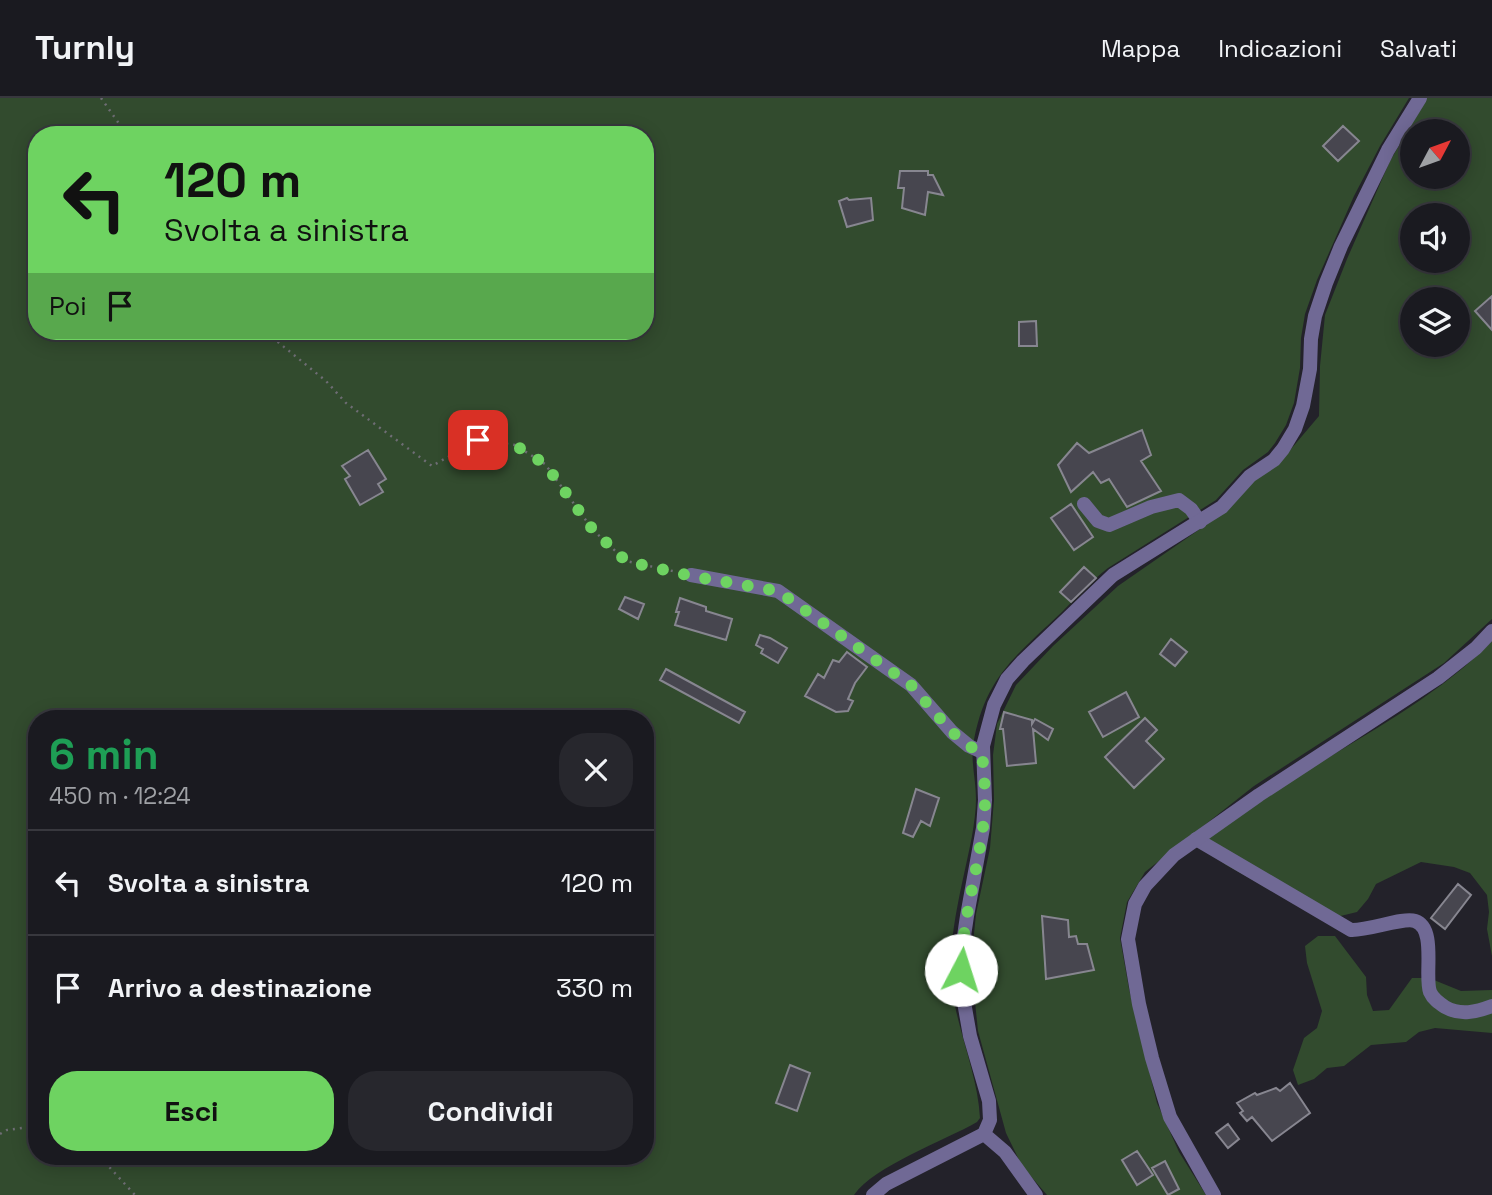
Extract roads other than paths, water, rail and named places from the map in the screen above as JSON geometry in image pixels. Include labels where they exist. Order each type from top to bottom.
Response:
[{"type":"street","points":[[873,1195],[886,1184],[984,1134],[990,1120],[989,1101],[970,1036],[961,985],[965,929],[983,828],[985,800],[982,752],[994,705],[1007,679],[1023,661],[1113,575],[1222,507],[1258,469],[1274,460],[1294,429],[1303,406],[1315,316],[1325,283],[1378,170],[1420,98]]},
{"type":"street","points":[[1084,504],[1098,521],[1109,525],[1179,500],[1191,509],[1200,522]]},
{"type":"street","points":[[691,576],[778,591],[911,685],[952,732],[969,746],[982,752]]},
{"type":"street","points":[[1214,1195],[1170,1117],[1152,1058],[1128,939],[1129,923],[1135,904],[1159,869],[1196,839],[1295,770],[1438,678],[1460,662],[1492,631]]},
{"type":"street","points":[[1196,839],[1351,930],[1361,931],[1405,921],[1418,922],[1423,927],[1429,950],[1429,990],[1434,1000],[1454,1011],[1479,1011],[1492,1006]]},
{"type":"street","points":[[984,1134],[1005,1152],[1036,1195]]}]
